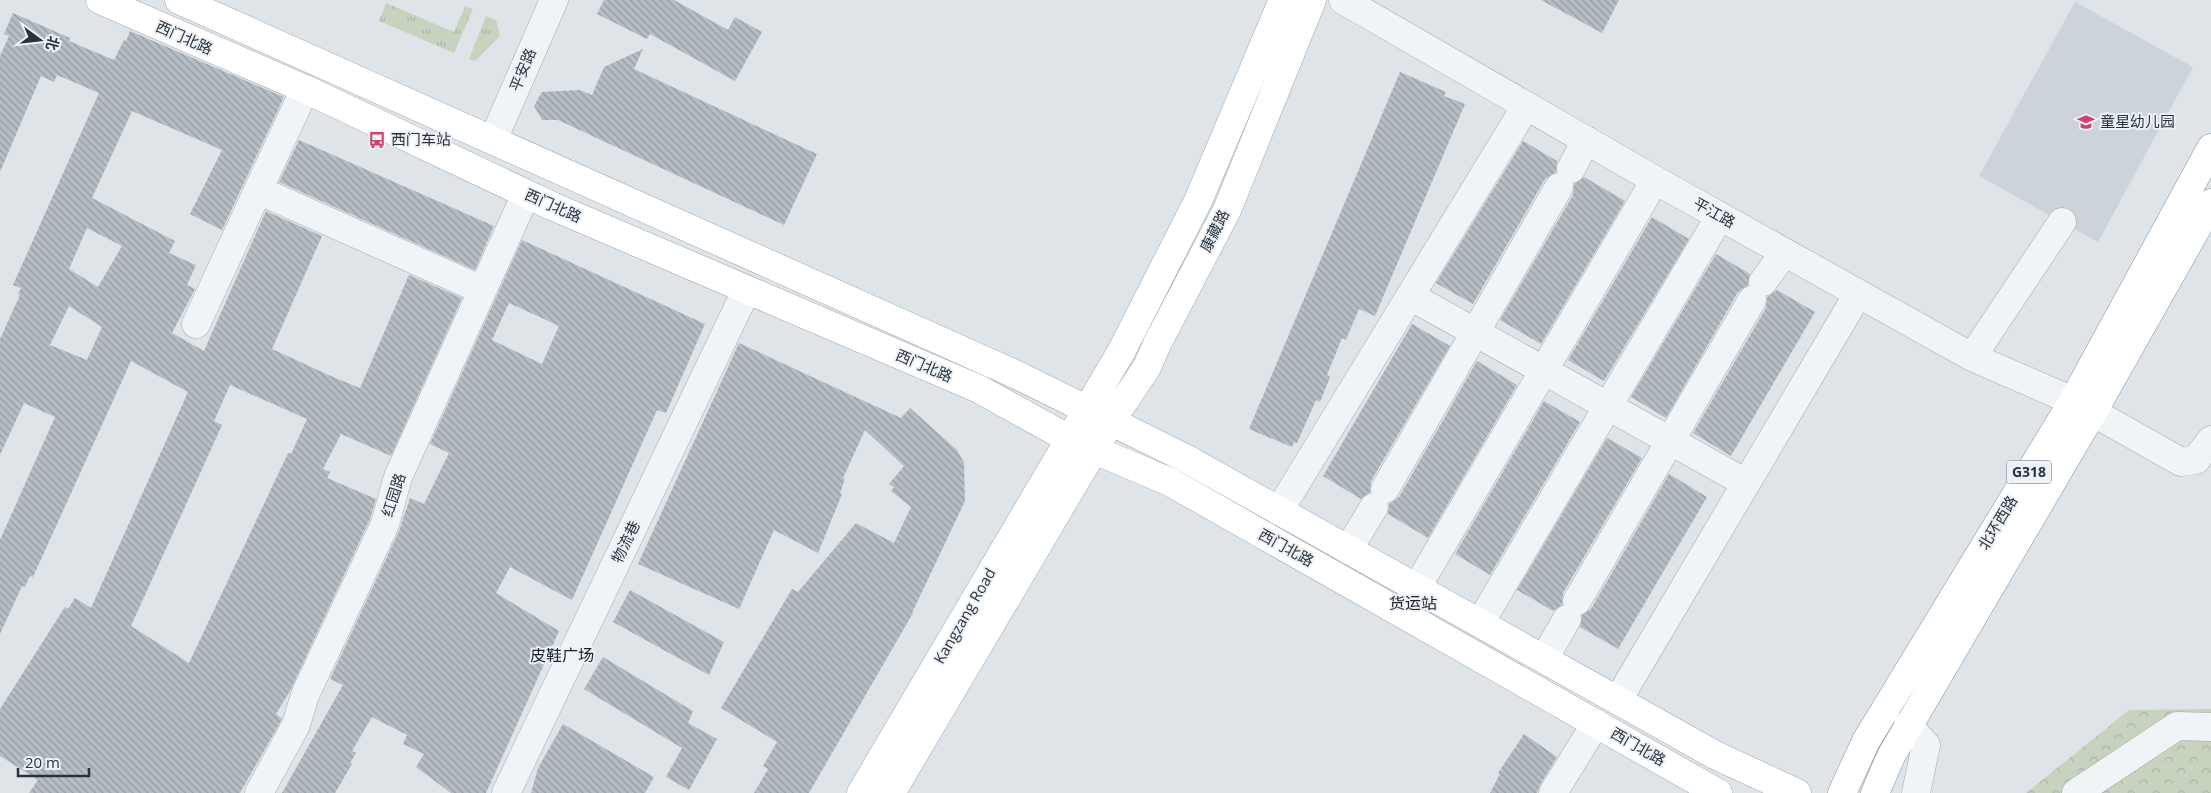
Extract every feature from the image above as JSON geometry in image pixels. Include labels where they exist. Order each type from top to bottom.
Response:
[{"type":"main road","name":"西门北路","points":[[100,0],[305,90],[526,194],[979,389],[1068,439],[1170,482],[1718,793]]},
{"type":"main road","name":"康藏路","points":[[1068,439],[1121,352],[1198,202],[1283,0]]},
{"type":"main road","name":"康藏路","points":[[1094,450],[1147,367],[1156,344],[1227,210],[1312,0]]},
{"type":"main road","name":"西门北路","points":[[184,1],[1016,375],[1086,409],[1185,458],[1715,755],[1796,793]]},
{"type":"main road","name":"北环西路","points":[[1875,793],[1891,756],[2083,406],[2211,148]]},
{"type":"main road","name":"北环西路","points":[[1842,793],[1866,742],[2083,406],[2211,203]]},
{"type":"main road","name":"Kangzang Road","points":[[861,793],[1068,439]]},
{"type":"main road","name":"Kangzang Road","points":[[892,793],[1094,450]]},
{"type":"street","name":"平安路","points":[[493,140],[554,0]]},
{"type":"street","name":"平江路","points":[[1343,0],[1655,180],[1972,357],[2083,406],[2181,462],[2196,460],[2209,446]]},
{"type":"street","points":[[196,324],[305,90]]},
{"type":"street","points":[[1279,511],[1526,106]]},
{"type":"street","points":[[1348,550],[1380,498],[1586,140]]},
{"type":"street","points":[[1416,589],[1655,180]]},
{"type":"street","points":[[258,190],[482,290]]},
{"type":"street","name":"红园路","points":[[259,793],[296,725],[305,695],[385,524],[398,477],[526,194]]},
{"type":"street","points":[[1480,623],[1720,216]]},
{"type":"street","points":[[1972,357],[2062,222]]},
{"type":"street","points":[[1544,659],[1670,440],[1758,291],[1784,252]]},
{"type":"street","name":"物流巷","points":[[506,793],[746,290]]},
{"type":"street","points":[[1618,700],[1858,294]]},
{"type":"street","points":[[1410,296],[1746,483]]},
{"type":"street","points":[[1554,793],[1596,723]]},
{"type":"street","points":[[1908,725],[1926,746],[1916,793]]},
{"type":"street","points":[[2076,793],[2177,726],[2211,727]]},
{"type":"shaded area","name":"童星幼儿园","points":[[2075,2],[2193,67],[2098,242],[1979,176]]},
{"type":"green space","points":[[386,3],[454,32],[465,6],[473,9],[454,53],[379,21]]},
{"type":"green space","points":[[486,16],[496,20],[500,36],[475,61],[469,59]]},
{"type":"green space","points":[[2211,709],[2211,793],[2026,793],[2129,710]]},
{"type":"building","points":[[604,0],[674,0],[728,30],[735,17],[762,32],[735,81],[650,34],[647,39],[597,14]]},
{"type":"building","points":[[1541,0],[1619,0],[1602,33]]},
{"type":"building","points":[[13,13],[70,38],[69,41],[114,60],[130,31],[284,97],[222,230],[190,214],[222,150],[132,111],[92,198],[175,241],[169,253],[196,265],[187,285],[195,289],[172,333],[204,351],[266,211],[322,236],[272,349],[333,377],[360,388],[409,275],[462,298],[391,456],[341,434],[323,469],[330,472],[327,478],[376,499],[370,519],[290,691],[276,714],[282,719],[240,793],[29,793],[38,780],[0,756],[0,709],[65,607],[68,609],[75,598],[91,608],[188,392],[131,361],[33,577],[30,576],[25,587],[22,586],[0,634],[0,540],[55,417],[24,403],[0,455],[0,339],[20,295],[18,294],[21,288],[13,285],[99,93],[57,75],[54,82],[41,76],[0,172],[0,56],[9,36],[4,34]],"holes":[[[87,228],[122,246],[98,287],[69,269]],[[69,306],[102,327],[87,360],[50,345]],[[230,385],[307,419],[291,454],[288,453],[189,663],[131,626],[222,425],[214,421]]]},
{"type":"building","points":[[643,49],[634,69],[817,154],[784,225],[558,120],[542,120],[534,106],[542,92],[580,90],[592,95],[604,67]]},
{"type":"building","points":[[1400,72],[1446,92],[1444,96],[1465,104],[1375,316],[1359,309],[1346,340],[1342,338],[1327,375],[1330,377],[1320,402],[1316,400],[1297,443],[1294,442],[1292,447],[1249,429]]},
{"type":"building","points":[[299,140],[494,226],[475,270],[279,182]]},
{"type":"building","points":[[1523,141],[1557,161],[1556,172],[1545,179],[1473,304],[1436,283]]},
{"type":"building","points":[[1584,177],[1625,201],[1541,344],[1500,320],[1573,195],[1574,184]]},
{"type":"building","points":[[1652,217],[1689,239],[1604,381],[1568,360]]},
{"type":"building","points":[[522,240],[705,324],[666,413],[657,410],[572,600],[510,567],[496,593],[559,631],[486,793],[451,793],[416,767],[424,754],[403,744],[407,735],[372,717],[352,751],[356,753],[350,763],[352,764],[335,793],[282,793],[343,685],[330,679],[399,531],[410,498],[424,504],[449,453],[430,444]],"holes":[[[509,303],[559,326],[542,364],[492,340]]]},
{"type":"building","points":[[1716,254],[1750,274],[1748,285],[1738,292],[1666,418],[1631,397]]},
{"type":"building","points":[[1777,290],[1815,312],[1731,456],[1693,433],[1766,308],[1767,297]]},
{"type":"building","points":[[1412,324],[1450,346],[1371,481],[1370,492],[1361,499],[1323,476]]},
{"type":"building","points":[[739,343],[901,418],[910,408],[957,450],[964,463],[965,501],[913,613],[809,793],[754,793],[768,769],[763,766],[777,742],[721,708],[792,589],[798,592],[856,523],[894,543],[911,507],[891,491],[894,487],[889,484],[904,466],[865,430],[843,478],[845,479],[840,493],[842,494],[818,553],[774,530],[739,609],[638,564]]},
{"type":"building","points":[[1477,361],[1517,385],[1428,538],[1388,514],[1389,504],[1399,497]]},
{"type":"building","points":[[1544,401],[1580,422],[1490,575],[1455,554]]},
{"type":"building","points":[[1607,438],[1642,458],[1563,593],[1562,605],[1553,611],[1517,590]]},
{"type":"building","points":[[1669,474],[1707,497],[1618,649],[1580,627],[1582,615],[1591,609]]},
{"type":"building","points":[[630,590],[724,642],[709,675],[613,622]]},
{"type":"building","points":[[603,657],[693,711],[688,723],[717,739],[689,790],[666,777],[682,748],[584,689]]},
{"type":"building","points":[[563,724],[654,777],[645,793],[531,793],[538,768]]},
{"type":"building","points":[[1524,734],[1557,757],[1537,793],[1490,793],[1500,774],[1498,773]]},
{"type":"place","name":"童星幼儿园","points":[[2086,122]]},
{"type":"place","name":"西门车站","points":[[377,140]]},
{"type":"district","name":"货运站","points":[[1413,603]]},
{"type":"district","name":"皮鞋广场","points":[[562,655]]}]
